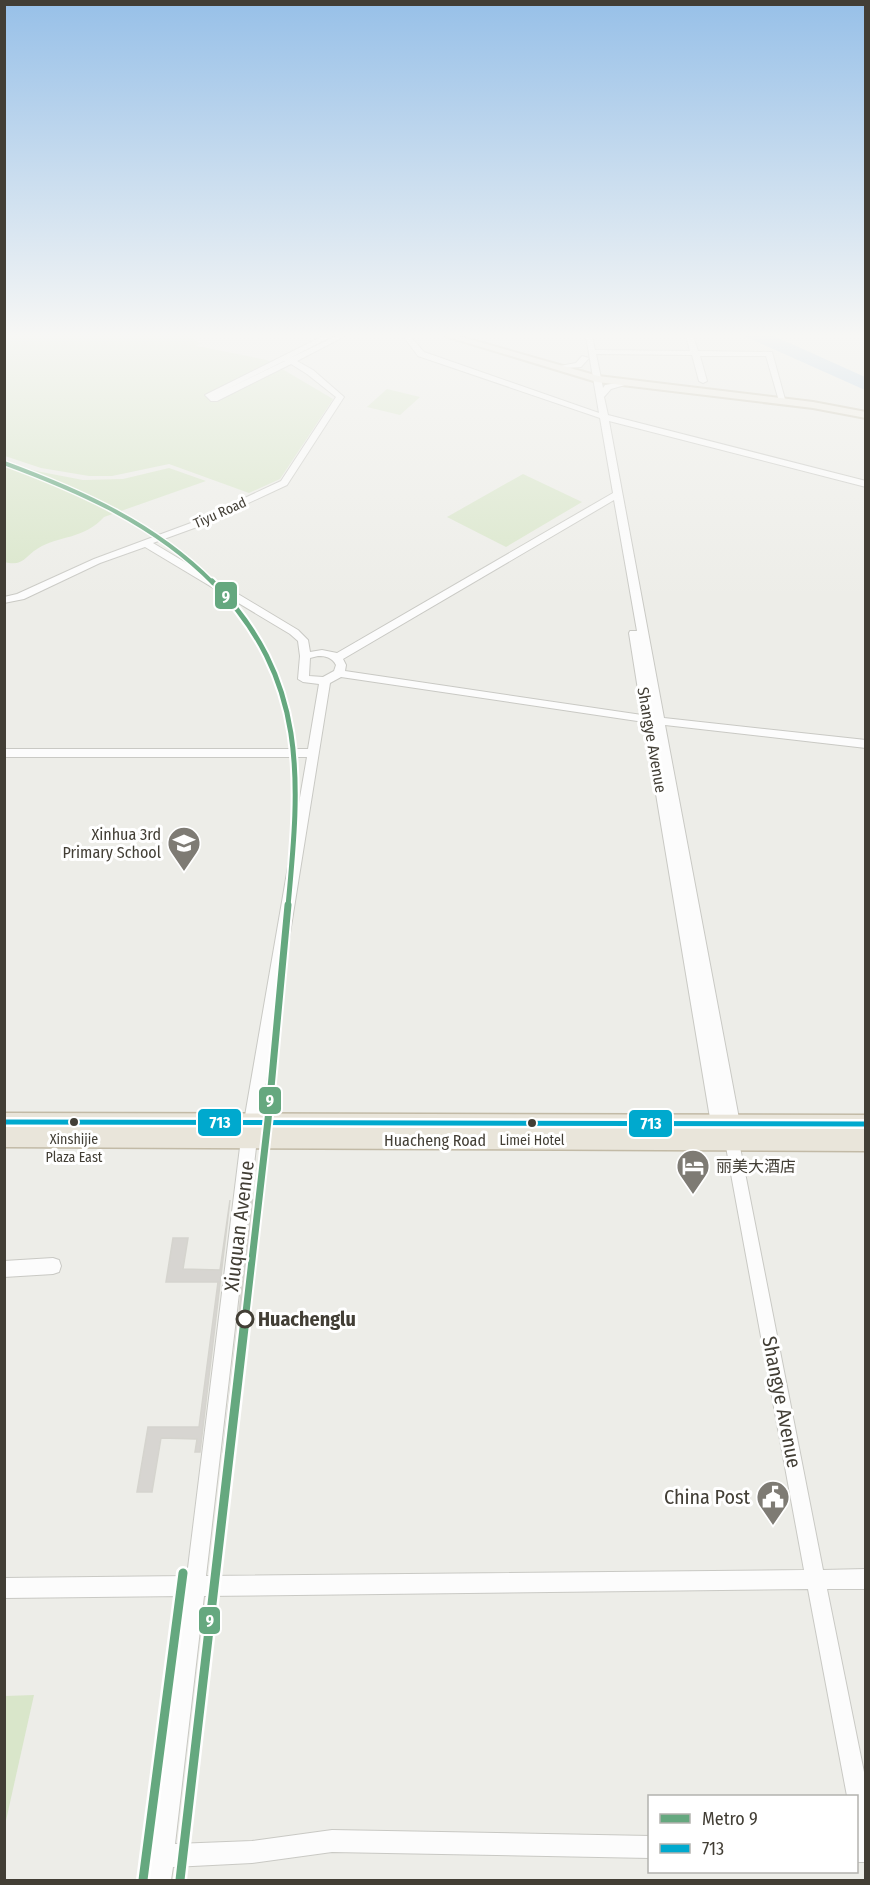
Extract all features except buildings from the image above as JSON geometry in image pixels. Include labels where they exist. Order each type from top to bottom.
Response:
[{"type":"highway","name":"Huacheng Road","points":[[4,1122],[250,1131]]},
{"type":"highway","name":"Huacheng Road","points":[[4,1138],[250,1131],[728,1130],[866,1124]]},
{"type":"highway","name":"Huacheng Road","points":[[728,1130],[866,1142]]},
{"type":"street","name":"Tiyu Road","points":[[4,600],[20,597],[97,561],[194,525],[284,483],[322,424]]},
{"type":"street","name":"Shangye Avenue","points":[[602,424],[728,1130],[858,1795]]},
{"type":"street","points":[[635,424],[866,484]]},
{"type":"street","points":[[337,658],[615,497]]},
{"type":"street","points":[[146,543],[294,632],[303,640],[305,656],[303,679],[325,681],[339,673],[654,721],[866,744]]},
{"type":"street","points":[[305,656],[324,653],[337,658],[341,665],[339,673]]},
{"type":"street","name":"Xiuquan Avenue","points":[[160,1881],[250,1131],[325,681]]},
{"type":"street","points":[[4,753],[313,753]]},
{"type":"street","points":[[4,1269],[53,1266]]},
{"type":"street","points":[[4,1588],[866,1579]]},
{"type":"street","name":"Shangye Avenue","points":[[858,1797],[866,1840]]},
{"type":"street","points":[[163,1856],[252,1852],[332,1841],[648,1847]]},
{"type":"green space","points":[[5,424],[316,424],[280,479],[249,493],[169,464],[112,476],[89,476],[41,468],[5,456]]},
{"type":"green space","points":[[5,461],[36,471],[83,480],[123,479],[169,468],[206,481],[104,517],[88,530],[54,541],[33,552],[24,560],[11,563],[4,562]]},
{"type":"green space","points":[[523,474],[582,502],[506,547],[447,517]]},
{"type":"green space","points":[[34,1695],[5,1825],[5,1696]]},
{"type":"metro line","name":"9","points":[[4,463],[87,496],[164,540],[198,567],[229,598],[255,634],[276,674],[286,702],[292,731],[296,789],[295,819],[279,1014],[180,1880]]},
{"type":"metro line","name":"9","points":[[143,1880],[183,1573]]},
{"type":"transit line","name":"713","points":[[4,1122],[866,1124]]},
{"type":"place","name":"Xinhua 3rd Primary School","points":[[184,872]]},
{"type":"place","name":"Xinshijie Plaza East","points":[[74,1122]]},
{"type":"place","name":"Limei Hotel","points":[[532,1123]]},
{"type":"place","name":"丽美大酒店","points":[[693,1195]]},
{"type":"place","name":"Huachenglu","points":[[245,1319]]},
{"type":"place","name":"China Post","points":[[773,1526]]}]
